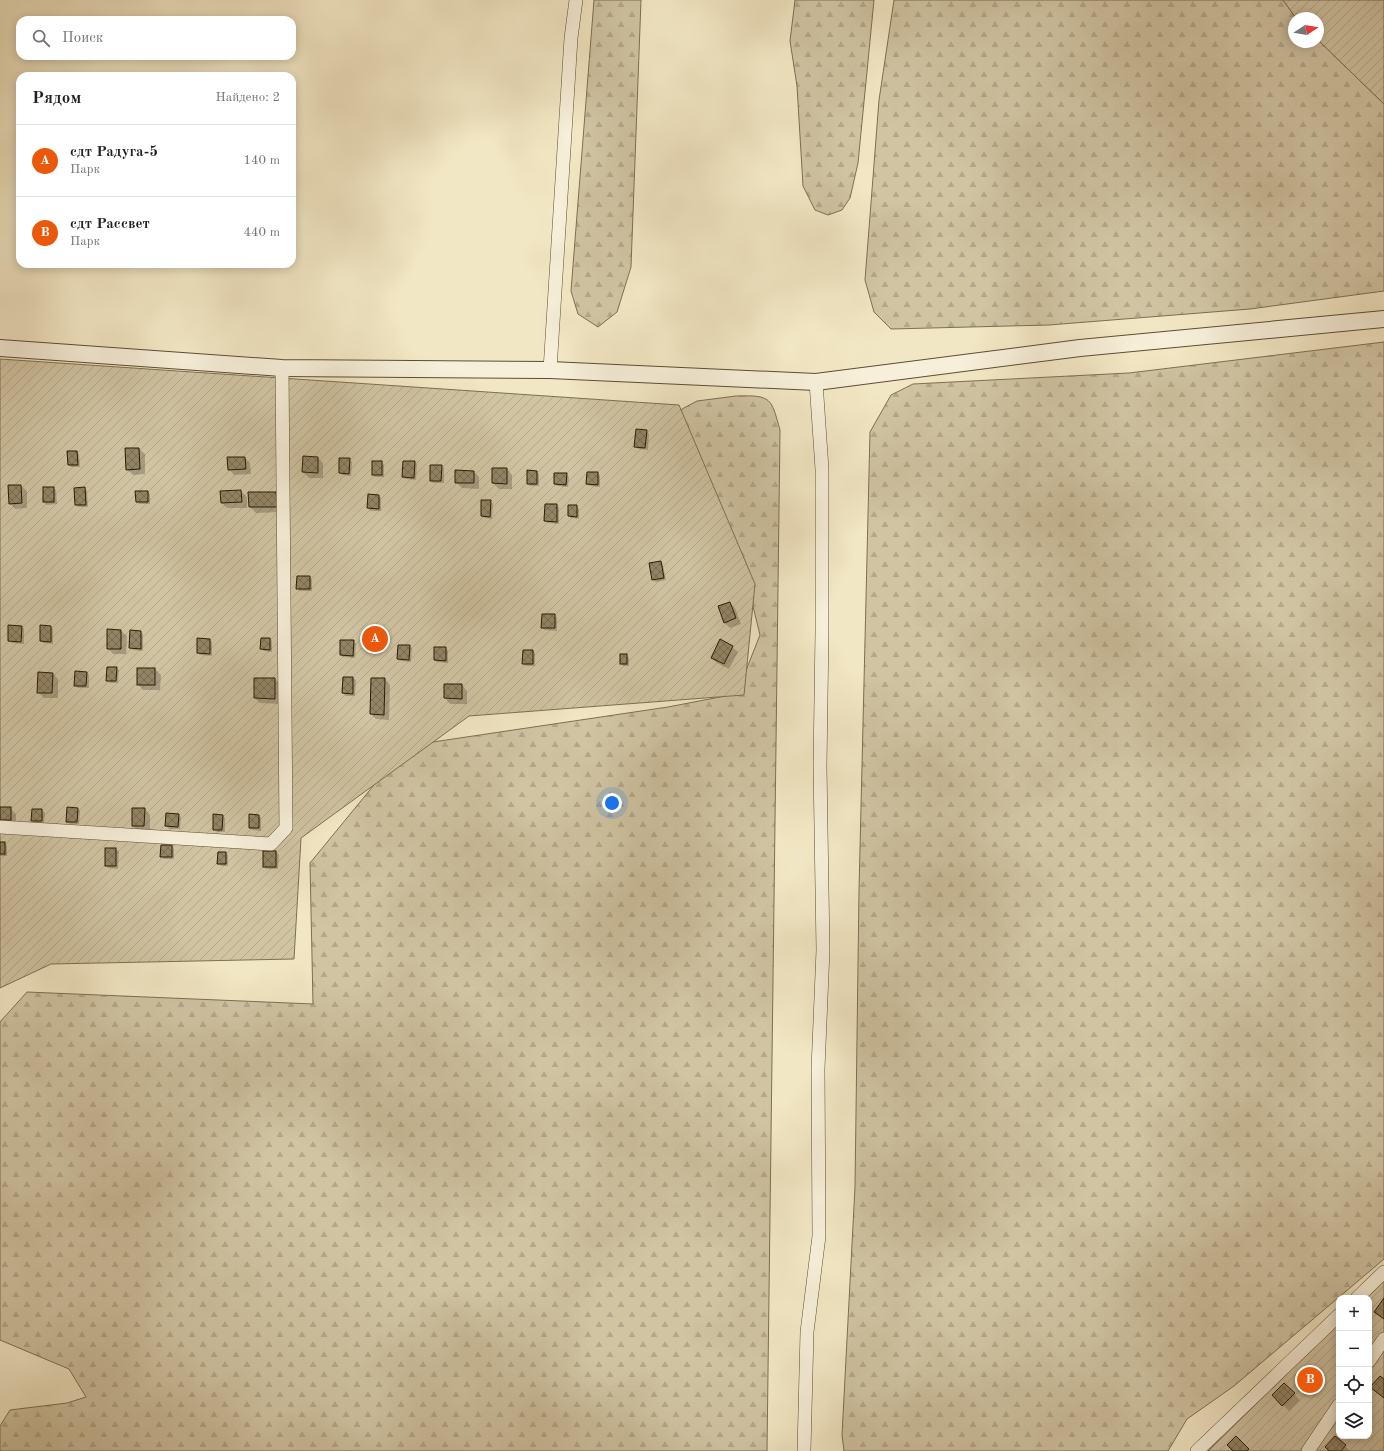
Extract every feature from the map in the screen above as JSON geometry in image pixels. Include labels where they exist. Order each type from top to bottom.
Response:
[{"type":"street","points":[[550,370],[571,38],[576,0]]},
{"type":"street","points":[[0,348],[282,368],[550,370],[816,382],[1080,348],[1384,319]]},
{"type":"street","points":[[0,827],[271,844],[286,828],[282,368]]},
{"type":"street","points":[[804,1451],[807,1332],[819,1236],[818,1069],[823,950],[820,766],[822,469],[816,382]]},
{"type":"street","points":[[1360,1295],[1384,1272]]},
{"type":"street","points":[[1197,1451],[1336,1318]]},
{"type":"street","points":[[1372,1357],[1384,1339]]},
{"type":"street","points":[[1308,1451],[1336,1409]]},
{"type":"green space","points":[[594,0],[641,0],[631,267],[617,312],[598,327],[578,314],[571,291]]},
{"type":"green space","points":[[795,0],[874,0],[858,163],[850,198],[842,210],[828,215],[815,210],[803,186],[797,86],[790,41]]},
{"type":"green space","points":[[894,0],[1283,0],[1292,12],[1288,12],[1288,48],[1324,48],[1324,46],[1384,104],[1384,291],[1250,309],[1049,325],[891,329],[874,312],[865,280],[879,100]]},
{"type":"green space","points":[[1283,0],[1384,0],[1384,104],[1324,46],[1324,12],[1292,12]]},
{"type":"green space","points":[[1384,342],[1384,1259],[1341,1295],[1336,1295],[1336,1300],[1234,1386],[1187,1419],[1168,1451],[844,1451],[842,1435],[855,1187],[859,891],[870,432],[891,395],[913,384],[1129,373]]},
{"type":"green space","points":[[0,359],[679,405],[755,584],[744,695],[469,716],[301,838],[294,959],[51,964],[0,988]]},
{"type":"green space","points":[[736,396],[757,396],[768,401],[772,405],[780,430],[767,1451],[0,1451],[0,1426],[10,1410],[67,1403],[86,1397],[69,1369],[0,1340],[0,1022],[27,992],[313,1004],[310,863],[406,746],[668,707],[725,696],[741,683],[760,635],[749,590],[664,455],[682,409],[697,401]]},
{"type":"green space","points":[[1384,1279],[1384,1451],[1208,1451],[1336,1326],[1336,1439],[1372,1439],[1372,1295],[1368,1295]]},
{"type":"building","points":[[636,429],[647,430],[645,448],[634,447]]},
{"type":"building","points":[[125,448],[139,448],[140,469],[126,470]]},
{"type":"building","points":[[67,451],[77,451],[78,465],[68,465]]},
{"type":"building","points":[[303,456],[318,457],[318,473],[302,472]]},
{"type":"building","points":[[227,457],[245,457],[246,469],[228,470]]},
{"type":"building","points":[[339,458],[350,458],[349,474],[339,473]]},
{"type":"building","points":[[372,461],[382,461],[382,475],[372,475]]},
{"type":"building","points":[[403,461],[415,461],[414,478],[402,477]]},
{"type":"building","points":[[430,465],[442,465],[441,481],[430,481]]},
{"type":"building","points":[[492,468],[507,468],[507,484],[492,483]]},
{"type":"building","points":[[455,470],[474,471],[474,483],[455,483]]},
{"type":"building","points":[[527,470],[537,471],[537,484],[527,484]]},
{"type":"building","points":[[587,472],[598,472],[598,485],[586,484]]},
{"type":"building","points":[[554,473],[567,473],[566,485],[554,484]]},
{"type":"building","points":[[8,485],[21,485],[22,503],[9,504]]},
{"type":"building","points":[[43,487],[54,487],[54,502],[43,502]]},
{"type":"building","points":[[85,487],[86,505],[75,505],[74,488]]},
{"type":"building","points":[[241,490],[242,502],[221,503],[220,491]]},
{"type":"building","points":[[135,491],[148,491],[148,502],[136,502]]},
{"type":"building","points":[[248,492],[276,492],[277,507],[249,507]]},
{"type":"building","points":[[368,494],[379,495],[379,509],[367,508]]},
{"type":"building","points":[[481,500],[491,500],[490,517],[481,516]]},
{"type":"building","points":[[545,504],[557,504],[557,522],[544,521]]},
{"type":"building","points":[[568,505],[577,505],[577,517],[568,516]]},
{"type":"building","points":[[661,561],[664,578],[652,580],[649,563]]},
{"type":"building","points":[[297,576],[310,576],[310,589],[296,589]]},
{"type":"building","points":[[730,602],[736,618],[724,623],[718,606]]},
{"type":"building","points":[[542,614],[555,614],[555,628],[541,628]]},
{"type":"building","points":[[8,625],[22,626],[21,642],[8,641]]},
{"type":"building","points":[[40,625],[51,626],[51,642],[40,641]]},
{"type":"building","points":[[107,629],[121,630],[121,649],[107,649]]},
{"type":"building","points":[[130,630],[141,631],[141,649],[129,648]]},
{"type":"building","points":[[197,638],[210,639],[210,654],[197,653]]},
{"type":"building","points":[[261,638],[270,638],[270,650],[260,649]]},
{"type":"building","points":[[720,639],[733,646],[724,664],[711,658]]},
{"type":"building","points":[[340,640],[354,640],[353,656],[340,655]]},
{"type":"building","points":[[398,645],[410,645],[409,660],[397,659]]},
{"type":"building","points":[[434,647],[446,647],[446,661],[434,660]]},
{"type":"building","points":[[523,650],[533,650],[533,664],[522,664]]},
{"type":"building","points":[[620,654],[627,654],[627,664],[620,664]]},
{"type":"building","points":[[107,667],[117,667],[116,681],[106,681]]},
{"type":"building","points":[[137,668],[155,668],[155,685],[137,685]]},
{"type":"building","points":[[75,671],[87,672],[86,686],[74,686]]},
{"type":"building","points":[[38,672],[53,673],[52,693],[37,693]]},
{"type":"building","points":[[343,677],[353,677],[353,694],[342,693]]},
{"type":"building","points":[[254,678],[275,678],[275,699],[254,698]]},
{"type":"building","points":[[371,678],[385,678],[384,715],[370,714]]},
{"type":"building","points":[[444,684],[462,684],[462,699],[444,698]]},
{"type":"building","points":[[0,807],[11,807],[11,820],[0,820]]},
{"type":"building","points":[[67,807],[78,808],[77,822],[66,822]]},
{"type":"building","points":[[132,808],[145,808],[144,826],[132,826]]},
{"type":"building","points":[[32,809],[42,809],[42,821],[31,821]]},
{"type":"building","points":[[166,813],[179,814],[178,827],[165,826]]},
{"type":"building","points":[[213,814],[223,815],[222,830],[213,830]]},
{"type":"building","points":[[249,814],[259,815],[259,828],[249,828]]},
{"type":"building","points":[[0,842],[5,842],[5,854],[0,854]]},
{"type":"building","points":[[161,845],[172,845],[172,857],[160,857]]},
{"type":"building","points":[[105,848],[116,848],[116,866],[105,866]]},
{"type":"building","points":[[263,851],[276,851],[276,867],[263,867]]},
{"type":"building","points":[[218,852],[226,852],[226,864],[217,864]]},
{"type":"building","points":[[1384,1298],[1384,1319],[1374,1312]]},
{"type":"building","points":[[1380,1376],[1384,1379],[1384,1398],[1372,1389],[1372,1385]]},
{"type":"building","points":[[1284,1383],[1295,1393],[1282,1406],[1272,1395]]},
{"type":"building","points":[[1236,1436],[1249,1449],[1247,1451],[1233,1451],[1227,1445]]},
{"type":"building","points":[[1335,1436],[1336,1439],[1339,1439],[1346,1445],[1341,1451],[1329,1451],[1325,1447]]},
{"type":"place","name":"сдт Радуга-5","points":[[375,639]]},
{"type":"place","name":"сдт Рассвет","points":[[1310,1380]]}]
